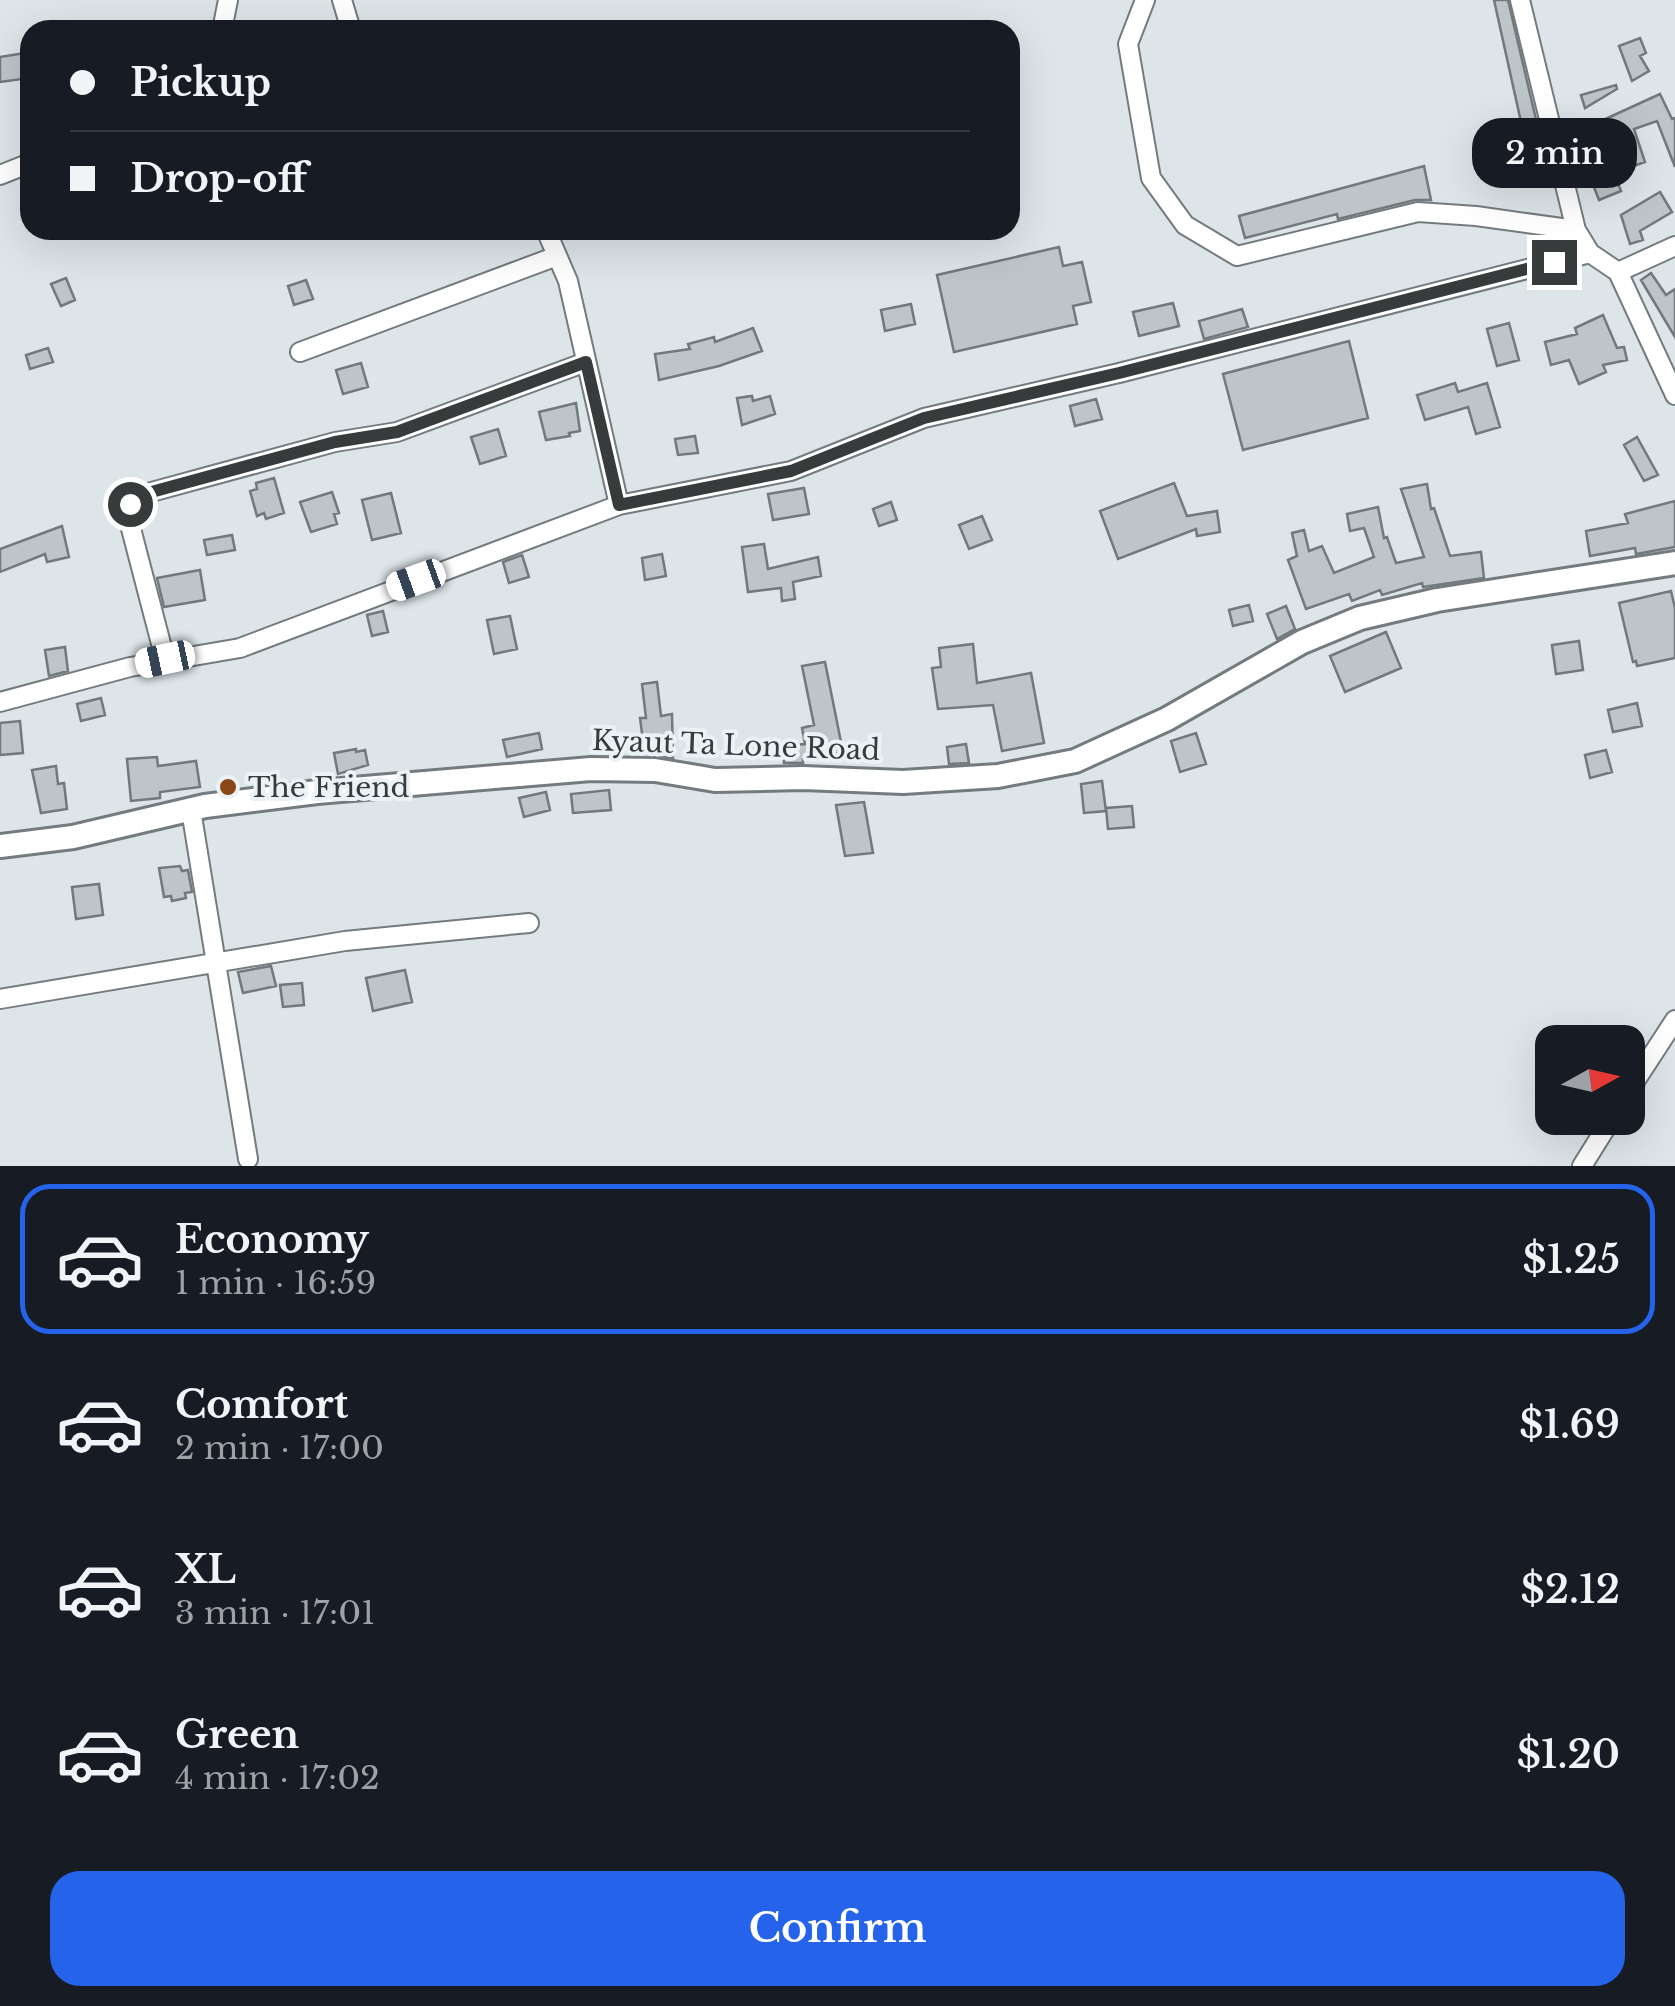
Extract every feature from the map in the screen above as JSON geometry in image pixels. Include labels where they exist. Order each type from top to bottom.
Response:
[{"type":"main road","name":"Kyaut Ta Lone Road","points":[[0,846],[72,837],[191,810],[318,792],[590,768],[655,770],[715,780],[903,782],[998,776],[1075,760],[1167,719],[1302,642],[1360,618],[1437,600],[1675,563]]},
{"type":"street","points":[[1145,0],[1128,44],[1151,178],[1184,224],[1237,256],[1418,212],[1576,230]]},
{"type":"street","points":[[1520,0],[1576,230],[1590,253],[1618,272],[1675,395]]},
{"type":"street","points":[[550,240],[568,281],[619,505]]},
{"type":"street","points":[[1618,272],[1675,246]]},
{"type":"street","points":[[0,702],[165,659],[240,648],[619,505],[791,471],[924,418],[1119,373],[1590,253]]},
{"type":"street","points":[[300,352],[557,256]]},
{"type":"street","points":[[165,659],[129,521],[130,504],[144,494],[335,442],[397,432],[586,362]]},
{"type":"street","points":[[191,810],[248,1159]]},
{"type":"street","points":[[0,999],[345,941],[529,923]]},
{"type":"street","points":[[1645,1066],[1675,1020]]},
{"type":"street","points":[[1582,1166],[1601,1135]]},
{"type":"building","points":[[1494,0],[1508,0],[1538,128],[1523,131]]},
{"type":"building","points":[[1640,38],[1646,53],[1640,56],[1649,71],[1632,81],[1619,46]]},
{"type":"building","points":[[20,54],[20,79],[0,82],[0,57]]},
{"type":"building","points":[[1616,85],[1617,89],[1585,108],[1581,95]]},
{"type":"building","points":[[1660,94],[1672,119],[1675,118],[1675,167],[1657,121],[1634,129],[1645,162],[1623,170],[1612,137],[1607,134],[1569,147],[1566,137]]},
{"type":"building","points":[[1424,166],[1431,200],[1415,200],[1338,219],[1337,214],[1245,238],[1239,216]]},
{"type":"building","points":[[1614,173],[1621,191],[1599,200],[1592,182]]},
{"type":"building","points":[[1660,192],[1672,212],[1640,231],[1643,240],[1630,244],[1621,215]]},
{"type":"building","points":[[1059,247],[1063,266],[1082,262],[1091,302],[1073,306],[1077,324],[954,352],[937,275]]},
{"type":"building","points":[[1651,273],[1666,295],[1675,289],[1675,337],[1641,280]]},
{"type":"building","points":[[66,278],[75,300],[61,306],[51,284]]},
{"type":"building","points":[[306,280],[313,299],[294,305],[288,286]]},
{"type":"building","points":[[1173,303],[1179,326],[1139,336],[1133,312]]},
{"type":"building","points":[[911,304],[915,324],[885,331],[881,310]]},
{"type":"building","points":[[1242,309],[1248,327],[1204,339],[1199,321]]},
{"type":"building","points":[[1603,315],[1617,348],[1624,347],[1627,360],[1603,365],[1606,372],[1579,384],[1569,360],[1551,365],[1545,342],[1577,334],[1575,328]]},
{"type":"building","points":[[1509,323],[1519,360],[1497,366],[1487,329]]},
{"type":"building","points":[[753,328],[762,351],[659,380],[655,354],[690,349],[688,344],[714,337],[715,342]]},
{"type":"building","points":[[1349,341],[1368,418],[1243,450],[1223,374]]},
{"type":"building","points":[[48,348],[53,362],[30,369],[26,355]]},
{"type":"building","points":[[361,363],[368,387],[343,394],[336,370]]},
{"type":"building","points":[[1455,383],[1458,392],[1487,383],[1500,427],[1476,434],[1468,407],[1425,420],[1417,395]]},
{"type":"building","points":[[752,396],[753,401],[770,396],[775,414],[742,425],[737,398]]},
{"type":"building","points":[[1096,399],[1102,419],[1075,426],[1070,406]]},
{"type":"building","points":[[576,403],[580,431],[546,440],[539,412]]},
{"type":"building","points":[[498,429],[506,456],[480,464],[471,437]]},
{"type":"building","points":[[695,436],[698,453],[678,455],[675,439]]},
{"type":"building","points":[[1637,437],[1658,475],[1644,481],[1624,445]]},
{"type":"building","points":[[274,478],[284,513],[266,519],[264,513],[257,516],[250,491],[257,489],[256,483]]},
{"type":"building","points":[[1174,483],[1187,516],[1217,511],[1220,532],[1197,536],[1196,529],[1118,559],[1100,511]]},
{"type":"building","points":[[1427,484],[1431,509],[1434,508],[1450,556],[1481,552],[1484,578],[1423,587],[1422,583],[1382,595],[1380,590],[1352,601],[1349,594],[1306,609],[1288,560],[1297,556],[1292,533],[1304,530],[1309,551],[1322,546],[1334,573],[1374,557],[1364,528],[1350,531],[1347,514],[1378,507],[1384,538],[1387,537],[1396,563],[1424,557],[1401,489]]},
{"type":"building","points":[[804,488],[809,514],[773,520],[768,494]]},
{"type":"building","points":[[332,492],[339,513],[334,514],[337,524],[311,532],[300,502]]},
{"type":"building","points":[[391,493],[401,533],[372,540],[362,500]]},
{"type":"building","points":[[1675,501],[1675,547],[1636,554],[1635,548],[1590,556],[1586,531],[1628,523],[1625,514]]},
{"type":"building","points":[[891,502],[897,520],[879,526],[873,509]]},
{"type":"building","points":[[982,516],[992,540],[969,549],[959,525]]},
{"type":"building","points":[[62,526],[69,557],[47,562],[45,554],[0,572],[0,549]]},
{"type":"building","points":[[232,535],[235,550],[207,555],[204,540]]},
{"type":"building","points":[[764,544],[768,569],[818,557],[821,576],[793,582],[795,599],[782,601],[781,588],[748,592],[742,547]]},
{"type":"building","points":[[662,554],[666,576],[645,580],[642,558]]},
{"type":"building","points":[[522,555],[529,577],[509,583],[503,562]]},
{"type":"building","points":[[200,570],[205,600],[164,607],[157,578]]},
{"type":"building","points":[[1671,591],[1675,658],[1637,666],[1619,603]]},
{"type":"building","points":[[1249,605],[1253,621],[1233,626],[1229,610]]},
{"type":"building","points":[[1286,606],[1295,629],[1277,639],[1267,614]]},
{"type":"building","points":[[383,611],[388,632],[372,636],[367,615]]},
{"type":"building","points":[[510,616],[517,649],[494,654],[487,620]]},
{"type":"building","points":[[1386,632],[1401,668],[1345,692],[1330,656]]},
{"type":"building","points":[[1579,641],[1583,670],[1556,674],[1552,645]]},
{"type":"building","points":[[973,644],[977,683],[1031,673],[1044,743],[1002,751],[993,705],[938,709],[932,668],[941,667],[939,648]]},
{"type":"building","points":[[65,647],[68,671],[49,676],[45,650]]},
{"type":"building","points":[[825,662],[843,752],[803,759],[803,763],[784,763],[782,746],[805,744],[802,728],[814,725],[802,666]]},
{"type":"building","points":[[657,682],[661,716],[672,714],[673,758],[655,755],[652,739],[643,741],[640,718],[646,718],[642,684]]},
{"type":"building","points":[[101,698],[105,715],[81,721],[77,704]]},
{"type":"building","points":[[1637,703],[1642,726],[1613,732],[1608,710]]},
{"type":"building","points":[[20,721],[23,753],[0,755],[0,723]]},
{"type":"building","points":[[539,733],[542,749],[507,757],[503,740]]},
{"type":"building","points":[[1196,733],[1206,764],[1180,772],[1171,741]]},
{"type":"building","points":[[966,744],[969,763],[949,764],[947,747]]},
{"type":"building","points":[[365,750],[368,765],[338,774],[334,753]]},
{"type":"building","points":[[1606,750],[1612,772],[1590,778],[1585,755]]},
{"type":"building","points":[[157,757],[158,766],[196,761],[200,787],[160,792],[160,798],[131,801],[127,759]]},
{"type":"building","points":[[56,766],[58,784],[64,783],[67,809],[41,813],[32,770]]},
{"type":"building","points":[[1102,781],[1106,811],[1084,813],[1081,784]]},
{"type":"building","points":[[609,790],[611,810],[573,813],[571,794]]},
{"type":"building","points":[[546,792],[550,810],[524,817],[519,798]]},
{"type":"building","points":[[864,802],[873,853],[845,856],[836,805]]},
{"type":"building","points":[[1132,806],[1134,827],[1108,829],[1106,808]]},
{"type":"building","points":[[180,866],[182,871],[188,870],[192,892],[185,893],[186,898],[172,901],[171,896],[164,897],[159,868]]},
{"type":"building","points":[[99,884],[103,915],[76,919],[72,887]]},
{"type":"building","points":[[271,966],[276,986],[243,993],[238,972]]},
{"type":"building","points":[[405,970],[412,1002],[373,1011],[366,978]]},
{"type":"building","points":[[302,983],[304,1005],[283,1007],[280,985]]},
{"type":"place","name":"The Friend","points":[[228,787]]},
{"type":"route","points":[[130,504],[144,494],[335,442],[397,432],[586,362],[619,505],[791,471],[924,418],[1119,373],[1554,262]]}]
